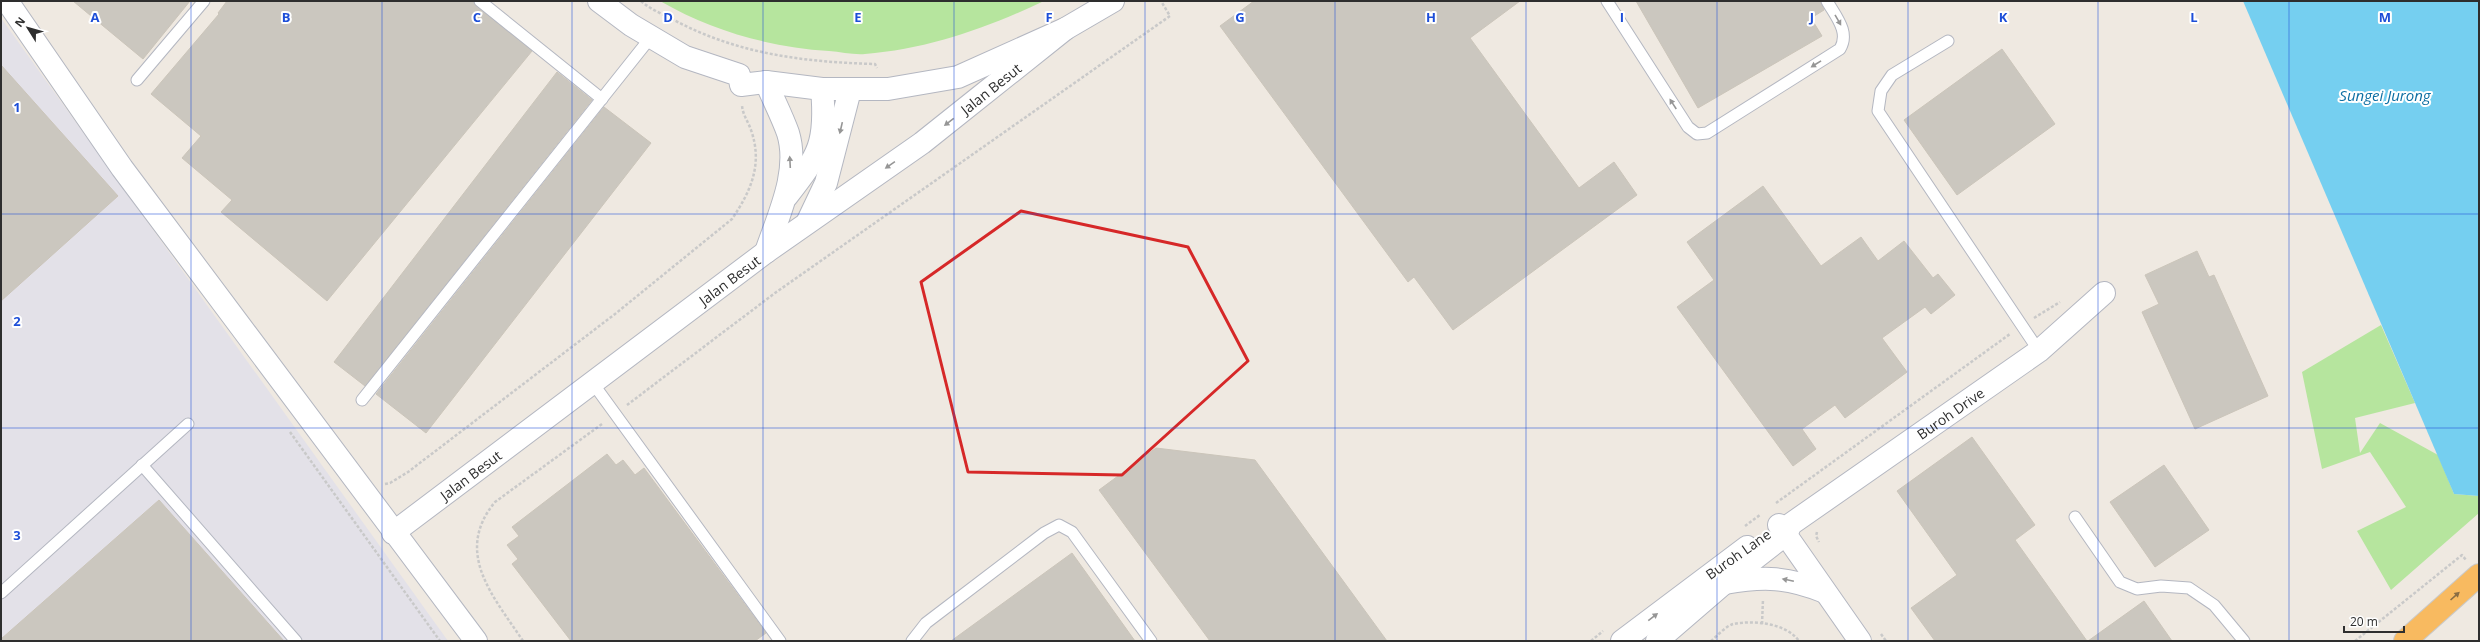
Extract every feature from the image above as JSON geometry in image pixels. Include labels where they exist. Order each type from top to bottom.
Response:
[{"type":"highway","points":[[2405,641],[2478,575]]},
{"type":"street","points":[[7,1],[122,168],[393,533],[476,641]]},
{"type":"street","points":[[599,1],[651,37],[684,57],[739,76],[741,85]]},
{"type":"street","name":"Jalan Besut","points":[[741,85],[766,82],[822,89],[888,89],[958,77],[1066,29],[1114,1]]},
{"type":"street","name":"Jalan Besut","points":[[393,533],[766,252],[922,143],[1066,29]]},
{"type":"street","points":[[766,82],[788,135],[791,168],[784,200],[766,252]]},
{"type":"street","points":[[784,200],[812,164],[822,138],[822,89]]},
{"type":"street","points":[[808,222],[826,182],[850,90]]},
{"type":"street","name":"Buroh Drive","points":[[1725,583],[1778,520],[2039,351],[2104,293]]},
{"type":"street","name":"Buroh Lane","points":[[1622,641],[1778,520],[1825,592],[1868,635]]},
{"type":"street","points":[[1725,583],[1756,578],[1780,578],[1801,582],[1825,592]]},
{"type":"street","name":"Buroh Lane","points":[[1657,641],[1725,583]]},
{"type":"lane","points":[[137,80],[204,1]]},
{"type":"lane","points":[[480,1],[602,99]]},
{"type":"lane","points":[[1607,1],[1688,127],[1697,134],[1707,133],[1840,49],[1845,40],[1843,28],[1827,1]]},
{"type":"lane","points":[[362,400],[651,37]]},
{"type":"lane","points":[[1948,40],[1892,75],[1880,90],[1878,110],[2039,351]]},
{"type":"lane","points":[[592,382],[780,641]]},
{"type":"lane","points":[[1,593],[188,424]]},
{"type":"lane","points":[[142,465],[296,641]]},
{"type":"lane","points":[[2075,518],[2120,582],[2137,589],[2161,586],[2189,588],[2214,604],[2244,641]]},
{"type":"lane","points":[[912,641],[926,623],[1044,533],[1058,525],[1072,532],[1151,641]]},
{"type":"path","points":[[641,1],[703,36],[761,52],[816,62],[875,64],[888,89]]},
{"type":"path","points":[[523,641],[484,582],[477,563],[479,535],[484,515],[495,502],[616,414],[775,293],[1170,16],[1161,1]]},
{"type":"path","points":[[377,485],[390,483],[408,472],[615,314],[732,219],[746,199],[754,176],[757,152],[751,129],[742,111],[741,85]]},
{"type":"path","points":[[1739,530],[1778,520],[2022,326],[2066,298]]},
{"type":"path","points":[[1819,528],[1816,536],[1822,548]]},
{"type":"path","points":[[2355,641],[2462,555],[2478,575]]},
{"type":"path","points":[[1711,641],[1732,624],[1750,623],[1782,626],[1799,641]]},
{"type":"path","points":[[1868,635],[1886,641]]},
{"type":"highlighted area","points":[[1021,211],[1188,247],[1248,361],[1122,475],[968,472],[921,282]]},
{"type":"shaded area","points":[[1,18],[448,641],[1,641]]},
{"type":"green space","points":[[660,1],[1044,1],[1001,20],[957,36],[912,47],[852,54],[785,46],[742,36],[700,21]]},
{"type":"green space","points":[[2381,325],[2415,403],[2355,418],[2360,453],[2380,423],[2438,455],[2454,494],[2479,496],[2479,513],[2391,590],[2357,531],[2406,507],[2370,452],[2322,469],[2302,372]]},
{"type":"water","name":"Sungei Jurong","points":[[2243,1],[2479,1],[2479,496],[2454,494]]},
{"type":"building","points":[[73,1],[190,1],[143,59]]},
{"type":"building","points":[[227,1],[473,1],[476,6],[532,51],[327,301],[221,212],[232,200],[182,158],[201,136],[151,94],[219,14],[218,13]]},
{"type":"building","points":[[1254,1],[1520,1],[1470,38],[1579,188],[1614,162],[1637,195],[1453,330],[1414,277],[1408,282],[1220,26]]},
{"type":"building","points":[[1636,1],[1820,1],[1824,10],[1811,18],[1822,36],[1698,108]]},
{"type":"building","points":[[2002,49],[2055,124],[1957,195],[1904,120]]},
{"type":"building","points":[[1,65],[118,196],[1,301]]},
{"type":"building","points":[[557,72],[592,100],[365,386],[334,362]]},
{"type":"building","points":[[604,107],[651,143],[426,433],[376,394]]},
{"type":"building","points":[[1763,186],[1821,266],[1861,237],[1878,261],[1904,241],[1933,278],[1938,274],[1955,295],[1931,314],[1925,307],[1882,338],[1907,372],[1845,418],[1835,405],[1802,429],[1816,449],[1793,466],[1677,307],[1714,280],[1687,242]]},
{"type":"building","points":[[2197,251],[2209,277],[2214,275],[2268,396],[2195,429],[2142,312],[2159,304],[2145,275]]},
{"type":"building","points":[[1972,437],[2035,525],[2015,540],[2087,641],[1935,641],[1911,608],[1957,575],[1897,491]]},
{"type":"building","points":[[1156,448],[1255,460],[1387,641],[1210,641],[1099,490]]},
{"type":"building","points":[[607,454],[616,465],[623,460],[635,475],[644,468],[766,633],[755,641],[571,641],[512,564],[518,559],[507,545],[519,536],[512,527]]},
{"type":"building","points":[[2164,465],[2209,530],[2155,567],[2110,502]]},
{"type":"building","points":[[159,500],[284,641],[1,641],[1,639]]},
{"type":"building","points":[[1072,553],[1135,641],[951,641]]},
{"type":"building","points":[[2144,601],[2172,641],[2088,641]]}]
